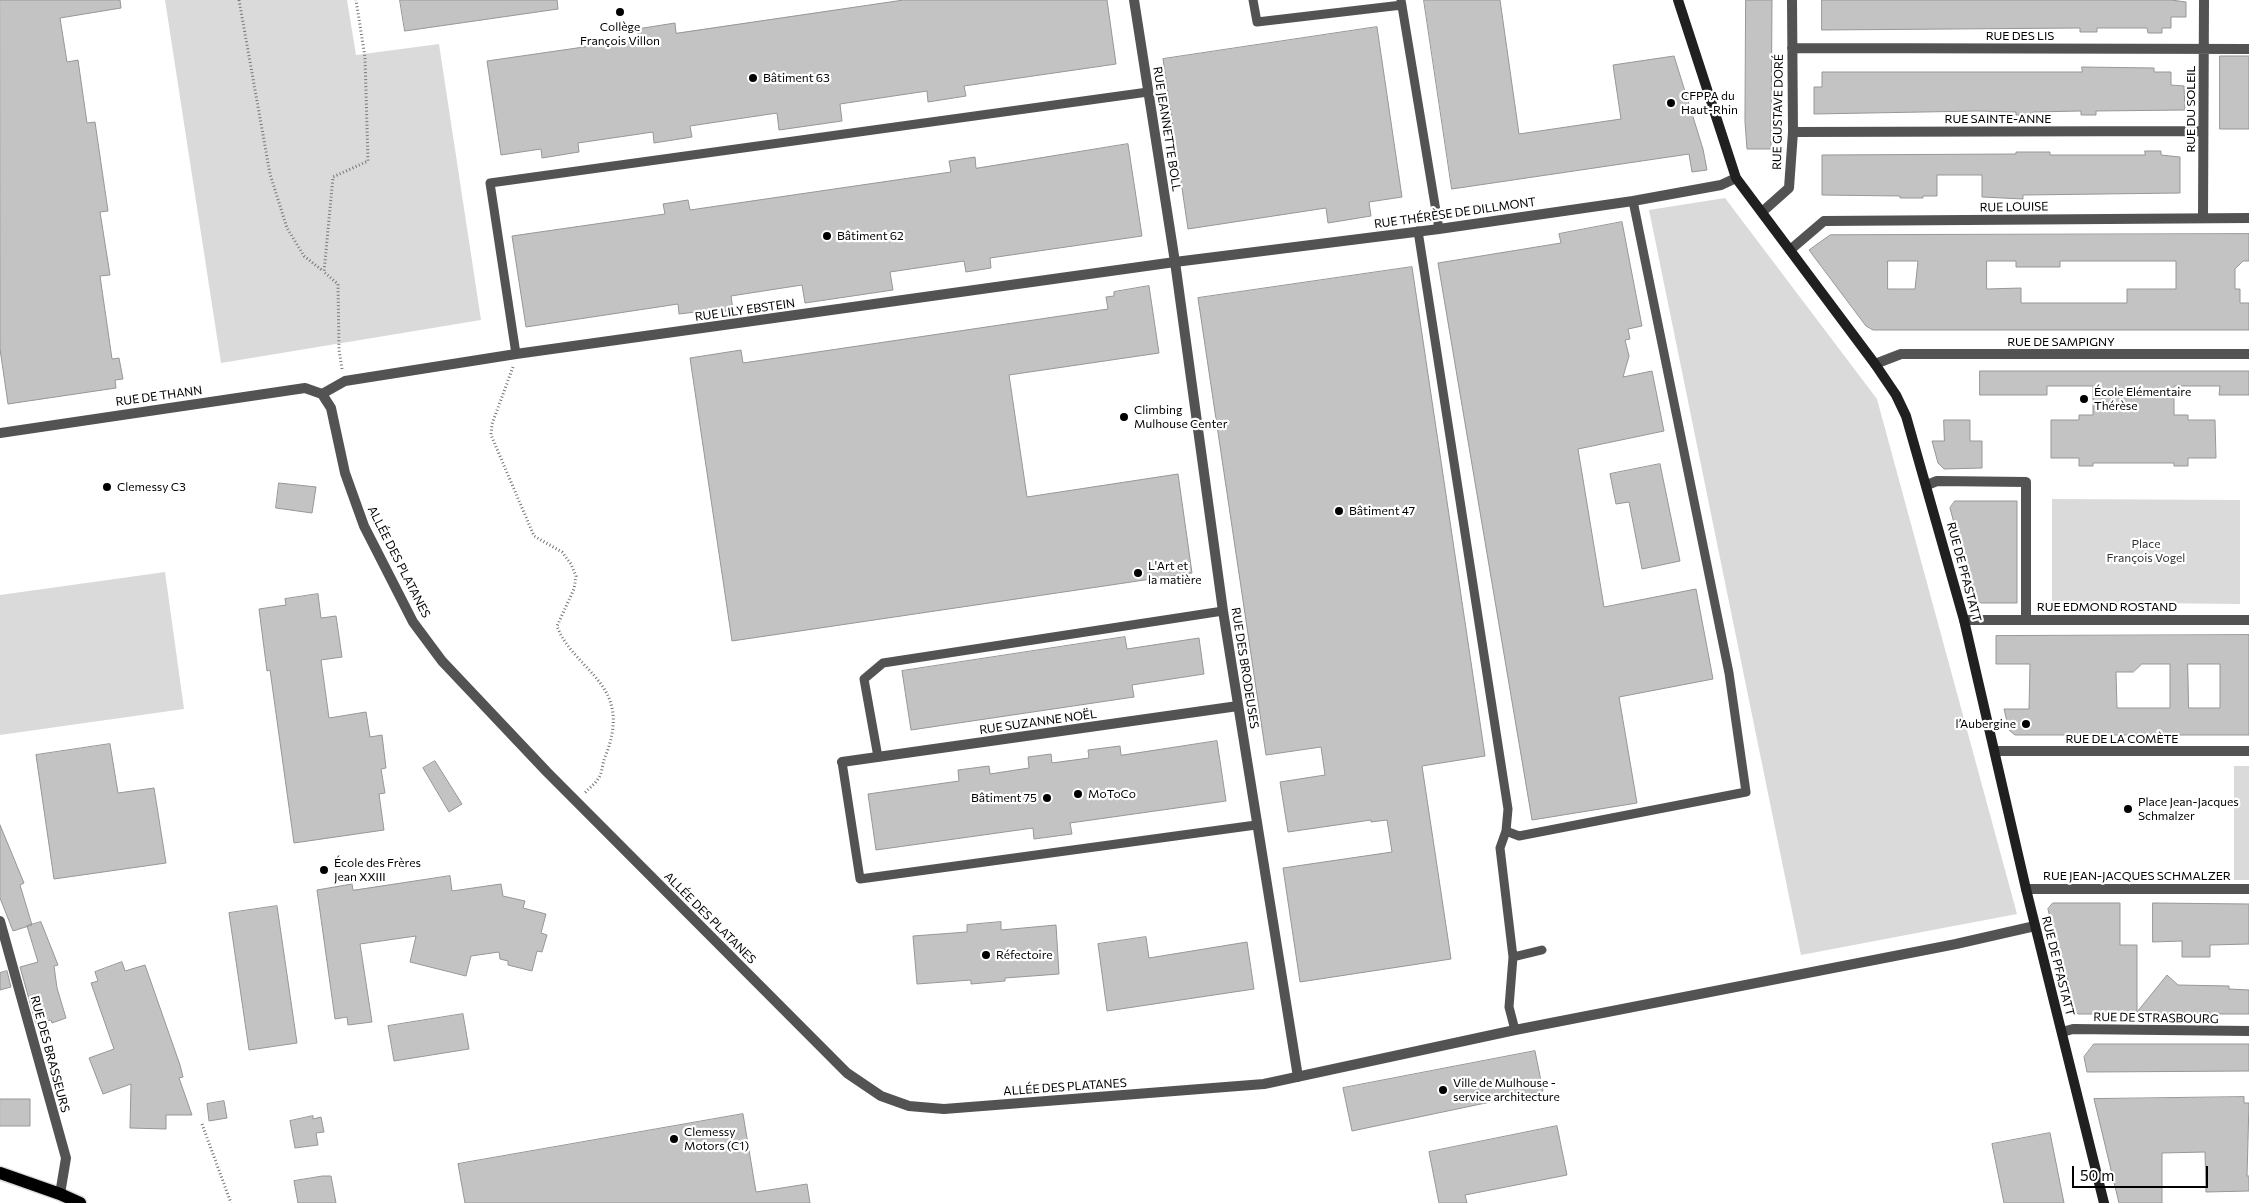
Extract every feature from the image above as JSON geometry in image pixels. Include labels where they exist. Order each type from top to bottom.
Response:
[{"type":"main road","points":[[0,1173],[80,1203]]},
{"type":"street","name":"RUE JEANNETTE BOLL","points":[[1134,0],[1176,262]]},
{"type":"street","name":"RUE DE PFASTATT","points":[[1678,0],[1736,178],[1875,364],[1896,395],[1906,416],[1964,620],[2026,889],[2104,1203]]},
{"type":"street","name":"RUE GUSTAVE DORÉ","points":[[1762,212],[1789,188],[1793,132],[1792,0]]},
{"type":"street","name":"RUE DU SOLEIL","points":[[2203,218],[2204,0]]},
{"type":"street","name":"RUE DES LIS","points":[[1792,48],[2249,49]]},
{"type":"street","name":"RUE SAINTE-ANNE","points":[[1793,132],[2203,131]]},
{"type":"street","name":"RUE THÉRÈSE DE DILLMONT","points":[[1176,262],[1439,229],[1633,201],[1721,185],[1736,178]]},
{"type":"street","name":"RUE LOUISE","points":[[1790,250],[1824,221],[2249,218]]},
{"type":"street","name":"RUE LILY EBSTEIN","points":[[322,394],[344,382],[516,354],[1176,262]]},
{"type":"street","name":"RUE DES BRODEUSES","points":[[1176,262],[1223,611],[1298,1077]]},
{"type":"street","name":"RUE DE SAMPIGNY","points":[[1875,364],[1901,354],[2249,354]]},
{"type":"street","name":"RUE DE THANN","points":[[0,433],[305,388],[322,394]]},
{"type":"street","name":"ALLÉE DES PLATANES","points":[[322,394],[331,408],[345,473],[364,526],[413,622],[442,661],[576,802],[847,1073],[881,1096],[909,1106],[944,1109],[1250,1085],[1298,1077],[1515,1030],[1956,944],[2036,926]]},
{"type":"street","points":[[1927,485],[1937,481],[2026,482],[2026,619]]},
{"type":"street","name":"RUE EDMOND ROSTAND","points":[[1964,620],[2249,620]]},
{"type":"street","name":"RUE SUZANNE NOËL","points":[[842,762],[1238,706]]},
{"type":"street","name":"RUE DE LA COMÈTE","points":[[1995,751],[2249,751]]},
{"type":"street","name":"RUE JEAN-JACQUES SCHMALZER","points":[[2026,889],[2249,889]]},
{"type":"street","name":"RUE DES BRASSEURS","points":[[0,921],[66,1158],[60,1194]]},
{"type":"street","name":"RUE DE STRASBOURG","points":[[2062,1032],[2073,1029],[2249,1032]]},
{"type":"lane","points":[[1253,0],[1257,22],[1402,3],[1439,229]]},
{"type":"lane","points":[[516,354],[490,182],[1148,92]]},
{"type":"lane","points":[[1506,831],[1518,836],[1746,792],[1729,673],[1633,201]]},
{"type":"lane","points":[[1418,231],[1508,809],[1506,831],[1500,848],[1513,957],[1509,1007],[1515,1030]]},
{"type":"lane","points":[[878,757],[864,679],[883,663],[1223,611]]},
{"type":"lane","points":[[842,762],[860,879],[1256,824]]},
{"type":"lane","points":[[1513,957],[1542,950]]},
{"type":"path","points":[[238,0],[270,174],[287,228],[304,256],[338,284],[339,350],[344,382]]},
{"type":"path","points":[[324,272],[333,177],[368,162],[365,58],[356,0]]},
{"type":"path","points":[[516,354],[492,424],[491,435],[534,536],[562,552],[571,564],[576,576],[574,588],[557,626],[560,634],[576,656],[603,686],[610,699],[613,715],[614,731],[599,778],[576,802]]},
{"type":"path","points":[[202,1124],[231,1203]]},
{"type":"green space","points":[[165,0],[347,0],[356,55],[439,44],[481,320],[221,363]]},
{"type":"green space","points":[[1725,198],[1877,399],[2017,914],[1801,955],[1649,210]]},
{"type":"green space","name":"Place François Vogel","points":[[2052,499],[2240,500],[2240,604],[2052,602]]},
{"type":"green space","points":[[165,572],[184,709],[0,735],[0,595]]},
{"type":"green space","points":[[2234,766],[2249,766],[2249,880],[2234,880]]},
{"type":"building","points":[[0,0],[120,0],[121,8],[60,18],[67,62],[78,60],[87,123],[95,122],[108,211],[100,212],[110,275],[100,276],[112,359],[119,358],[123,379],[115,380],[116,388],[8,404],[0,349]]},
{"type":"building","points":[[400,0],[557,0],[558,9],[405,31]]},
{"type":"building","name":"Bâtiment 63","points":[[904,0],[1107,0],[1116,64],[964,86],[966,96],[928,102],[927,91],[840,104],[842,121],[779,130],[777,113],[690,126],[692,137],[654,143],[653,132],[578,143],[579,152],[542,158],[541,149],[501,155],[487,61],[639,39],[637,29],[675,23],[676,33]]},
{"type":"building","points":[[1424,0],[1500,0],[1519,134],[1621,119],[1613,65],[1674,56],[1703,149],[1707,170],[1692,172],[1689,154],[1452,189]]},
{"type":"building","points":[[1746,0],[1772,0],[1771,149],[1747,149],[1745,122]]},
{"type":"building","points":[[1822,0],[2171,0],[2186,2],[2186,17],[2171,17],[2171,28],[2162,28],[2162,33],[2148,33],[2147,28],[2097,28],[2097,32],[2080,32],[2080,28],[1822,30]]},
{"type":"building","points":[[1377,27],[1402,197],[1369,202],[1371,216],[1328,223],[1326,208],[1188,229],[1163,59]]},
{"type":"building","points":[[2220,56],[2249,56],[2249,129],[2220,129]]},
{"type":"building","points":[[2082,67],[2154,68],[2154,72],[2171,72],[2171,85],[2184,86],[2185,110],[2096,111],[2096,115],[2081,115],[2081,111],[2033,112],[2033,115],[2016,115],[2016,112],[1977,111],[1814,114],[1814,87],[1822,87],[1822,72],[2082,72]]},
{"type":"building","name":"Bâtiment 62","points":[[1128,144],[1142,236],[990,258],[991,268],[966,272],[964,261],[890,272],[893,290],[805,303],[802,285],[731,296],[733,310],[705,314],[704,311],[679,314],[678,304],[526,327],[512,236],[665,214],[663,204],[688,200],[690,210],[951,172],[949,161],[975,157],[976,168]]},
{"type":"building","points":[[2145,151],[2161,151],[2161,155],[2180,157],[2180,193],[2023,195],[2023,199],[1982,197],[1982,175],[1937,175],[1937,196],[1900,198],[1900,196],[1822,195],[1822,155],[2016,154],[2016,152],[2050,152],[2050,155],[2145,155]]},
{"type":"building","points":[[1622,222],[1642,326],[1628,329],[1630,339],[1625,340],[1629,356],[1623,377],[1652,371],[1664,431],[1578,449],[1604,607],[1696,589],[1713,679],[1619,697],[1637,803],[1532,820],[1438,263],[1561,243],[1559,234]]},
{"type":"building","points":[[2249,234],[2249,261],[2243,261],[2235,269],[2235,289],[2240,289],[2240,303],[2249,303],[2249,330],[1873,330],[1866,326],[1809,250],[1830,235]],"holes":[[[1888,261],[1918,261],[1915,289],[1888,289]],[[1987,261],[2016,261],[2016,267],[2060,267],[2060,261],[2176,261],[2176,289],[2127,289],[2127,303],[2021,303],[2021,288],[1987,289]]]},
{"type":"building","name":"Bâtiment 47","points":[[1412,267],[1485,756],[1422,766],[1451,959],[1300,982],[1283,868],[1392,852],[1387,820],[1371,822],[1371,820],[1288,832],[1280,782],[1325,775],[1321,747],[1266,755],[1198,298]]},
{"type":"building","points":[[1149,286],[1159,353],[1009,375],[1027,497],[1178,474],[1192,573],[732,641],[690,358],[741,350],[743,363],[1108,309],[1106,297],[1114,296],[1114,292]]},
{"type":"building","points":[[1980,371],[2249,371],[2249,395],[2219,395],[2220,386],[2174,386],[2174,415],[2188,415],[2188,420],[2215,420],[2216,458],[2188,458],[2188,466],[2174,466],[2174,463],[2093,463],[2093,466],[2079,466],[2079,458],[2051,458],[2051,420],[2079,420],[2079,415],[2093,415],[2093,386],[2047,386],[2047,395],[1980,395]]},
{"type":"building","points":[[1944,420],[1970,420],[1970,441],[1982,441],[1982,468],[1944,469],[1938,463],[1932,441],[1944,441]]},
{"type":"building","points":[[1660,464],[1680,561],[1642,569],[1629,502],[1616,504],[1610,474]]},
{"type":"building","points":[[279,483],[316,487],[312,513],[276,508]]},
{"type":"building","points":[[1955,501],[2017,501],[2017,603],[1981,603],[1974,598],[1950,508]]},
{"type":"building","points":[[318,594],[321,618],[336,616],[342,657],[321,660],[329,718],[366,712],[370,737],[382,735],[386,768],[381,769],[385,793],[379,794],[384,830],[294,843],[270,670],[267,671],[259,609],[286,605],[285,599]]},
{"type":"building","points":[[2249,635],[2249,735],[2015,735],[2009,730],[2004,709],[2029,709],[2030,664],[1996,664],[1996,636]],"holes":[[[2142,664],[2170,664],[2170,708],[2117,708],[2116,672],[2133,672]],[[2188,664],[2220,664],[2220,708],[2189,708]]]},
{"type":"building","points":[[1125,637],[1127,649],[1199,638],[1204,674],[1132,685],[1134,697],[911,730],[902,671]]},
{"type":"building","name":"Bâtiment 75","points":[[1217,741],[1226,801],[1070,823],[1072,834],[1034,839],[1033,828],[876,850],[868,794],[959,781],[958,770],[989,766],[990,774],[1029,768],[1028,757],[1051,754],[1052,763],[1089,758],[1088,750],[1120,746],[1121,755]]},
{"type":"building","points":[[110,744],[118,793],[154,788],[166,863],[54,879],[36,755]]},
{"type":"building","points":[[435,761],[462,804],[449,812],[423,768]]},
{"type":"building","points":[[0,825],[24,883],[20,885],[32,925],[13,931],[0,898]]},
{"type":"building","points":[[450,876],[452,891],[501,884],[503,896],[525,901],[523,908],[546,914],[541,933],[547,935],[542,952],[537,951],[532,971],[508,965],[508,961],[500,959],[499,952],[471,956],[466,976],[410,962],[416,936],[360,944],[372,1022],[348,1025],[347,1017],[335,1019],[317,890],[352,884],[353,890]]},
{"type":"building","points":[[2053,903],[2120,903],[2120,945],[2137,945],[2137,1012],[2167,975],[2178,985],[2229,986],[2229,989],[2249,990],[2249,1014],[2078,1014],[2072,1009],[2067,989],[2071,989],[2056,945],[2048,909]]},
{"type":"building","points":[[2153,903],[2249,904],[2249,944],[2210,945],[2210,957],[2182,957],[2182,941],[2153,942]]},
{"type":"building","points":[[277,906],[297,1043],[249,1050],[229,913]]},
{"type":"building","points":[[41,922],[58,965],[54,966],[57,988],[66,1018],[52,1023],[51,1020],[36,1024],[20,967],[38,962],[27,926]]},
{"type":"building","name":"Réfectoire","points":[[1001,922],[1001,930],[1056,925],[1059,974],[1005,978],[1005,981],[971,984],[971,980],[917,984],[913,936],[967,932],[967,925]]},
{"type":"building","points":[[1146,937],[1149,958],[1247,942],[1254,989],[1107,1011],[1098,944]]},
{"type":"building","points":[[122,962],[125,971],[145,965],[180,1065],[183,1077],[179,1078],[192,1115],[166,1115],[166,1129],[130,1128],[131,1084],[103,1094],[89,1058],[114,1049],[91,983],[98,981],[95,972]]},
{"type":"building","points":[[7,971],[11,987],[0,990],[0,973]]},
{"type":"building","points":[[463,1014],[469,1049],[394,1061],[388,1026]]},
{"type":"building","points":[[2094,1044],[2249,1044],[2249,1071],[2087,1072],[2084,1057]]},
{"type":"building","name":"Ville de Mulhouse - service architecture","points":[[1535,1051],[1543,1091],[1352,1131],[1343,1088]]},
{"type":"building","points":[[2244,1097],[2244,1103],[2249,1103],[2247,1176],[2249,1176],[2249,1191],[2206,1192],[2205,1152],[2162,1153],[2162,1203],[2119,1203],[2094,1099]]},
{"type":"building","points":[[0,1099],[30,1099],[30,1126],[0,1126]]},
{"type":"building","points":[[224,1101],[227,1118],[209,1121],[207,1104]]},
{"type":"building","name":"Clemessy Motors (C1)","points":[[743,1114],[756,1192],[807,1184],[810,1203],[465,1203],[458,1164]]},
{"type":"building","points":[[313,1116],[313,1119],[321,1117],[324,1132],[316,1133],[318,1145],[295,1148],[290,1121]]},
{"type":"building","points":[[1557,1126],[1567,1175],[1465,1195],[1467,1203],[1439,1203],[1429,1152]]},
{"type":"building","points":[[2050,1133],[2064,1203],[2004,1203],[1992,1144]]},
{"type":"building","points":[[331,1176],[336,1203],[298,1203],[294,1181]]},
{"type":"place","name":"Collège François Villon","points":[[620,12]]},
{"type":"place","name":"Bâtiment 63","points":[[753,78]]},
{"type":"place","name":"CFPPA du Haut-Rhin","points":[[1671,103]]},
{"type":"place","name":"Bâtiment 62","points":[[827,236]]},
{"type":"place","name":"École Elémentaire Thérèse","points":[[2084,399]]},
{"type":"place","name":"Climbing Mulhouse Center","points":[[1124,417]]},
{"type":"place","name":"Clemessy C3","points":[[107,487]]},
{"type":"place","name":"Bâtiment 47","points":[[1339,511]]},
{"type":"place","name":"L'Art et la matière","points":[[1138,573]]},
{"type":"place","name":"l’Aubergine","points":[[2026,724]]},
{"type":"place","name":"MoToCo","points":[[1078,794]]},
{"type":"place","name":"Bâtiment 75","points":[[1047,798]]},
{"type":"place","name":"Place Jean-Jacques Schmalzer","points":[[2128,809]]},
{"type":"place","name":"École des Frères Jean XXIII","points":[[324,870]]},
{"type":"place","name":"Réfectoire","points":[[986,955]]},
{"type":"place","name":"Ville de Mulhouse - service architecture","points":[[1443,1090]]},
{"type":"place","name":"Clemessy Motors (C1)","points":[[674,1139]]}]
